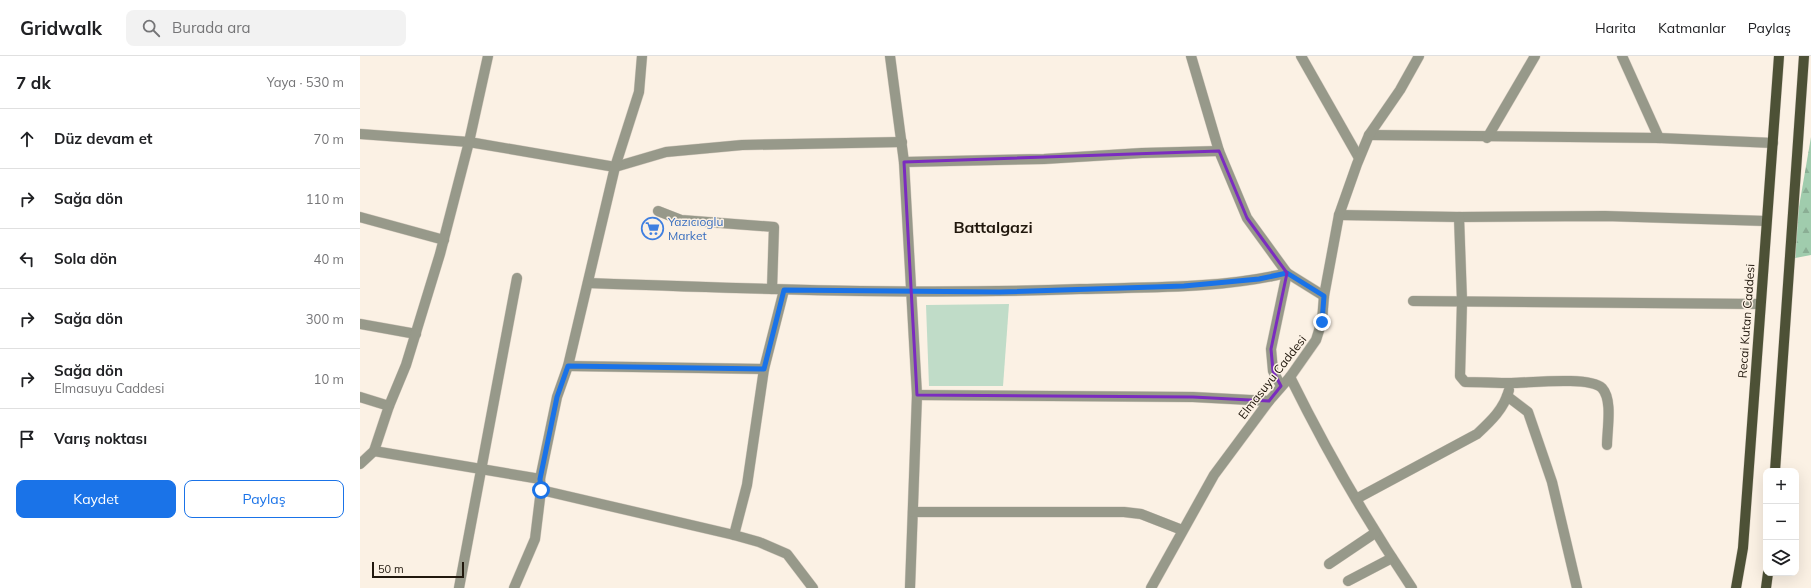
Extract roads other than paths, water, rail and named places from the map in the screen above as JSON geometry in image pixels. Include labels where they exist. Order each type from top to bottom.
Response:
[{"type":"main road","name":"Recai Kutan Caddesi","points":[[1736,588],[1743,548],[1766,221],[1780,56]]},
{"type":"main road","points":[[1775,468],[1804,56]]},
{"type":"main road","points":[[1766,588],[1768,576]]},
{"type":"street","points":[[360,463],[374,451],[416,334],[444,240],[469,142],[488,56]]},
{"type":"street","points":[[514,588],[535,538],[541,490],[540,479],[557,397],[568,366],[615,167],[639,92],[642,56]]},
{"type":"street","points":[[890,56],[904,162],[917,395],[910,588]]},
{"type":"street","points":[[1191,56],[1219,150],[1247,218],[1287,273],[1324,296]]},
{"type":"street","points":[[1302,56],[1359,158]]},
{"type":"street","name":"Elmasuyu Caddesi","points":[[1151,588],[1214,475],[1269,401],[1290,377],[1316,340],[1322,322],[1324,296],[1339,215],[1359,158],[1369,135],[1400,90],[1420,56]]},
{"type":"street","points":[[1487,138],[1536,56]]},
{"type":"street","points":[[1622,56],[1660,138]]},
{"type":"street","points":[[360,134],[469,142],[615,167],[666,152],[742,145],[902,142]]},
{"type":"street","points":[[1369,135],[1487,138],[1660,138],[1773,142]]},
{"type":"street","points":[[904,162],[1044,159],[1219,150]]},
{"type":"street","points":[[658,211],[682,220],[774,227],[772,289]]},
{"type":"street","points":[[1339,215],[1459,217],[1605,216],[1766,221]]},
{"type":"street","points":[[360,217],[444,240]]},
{"type":"street","points":[[1459,217],[1462,301],[1460,376],[1465,382],[1510,383],[1572,381],[1591,383],[1601,388],[1608,400],[1607,445]]},
{"type":"street","points":[[588,283],[784,290],[999,292],[1184,286],[1259,279],[1287,273]]},
{"type":"street","points":[[1281,386],[1273,372],[1271,349],[1287,273]]},
{"type":"street","points":[[459,588],[517,278]]},
{"type":"street","points":[[734,535],[747,485],[764,369],[784,290]]},
{"type":"street","points":[[1413,301],[1760,304]]},
{"type":"street","points":[[360,324],[416,334]]},
{"type":"street","points":[[568,366],[764,369]]},
{"type":"street","points":[[1290,377],[1322,441],[1376,533],[1412,588]]},
{"type":"street","points":[[1356,499],[1477,434],[1491,422],[1502,409],[1508,396],[1510,383]]},
{"type":"street","points":[[917,395],[1193,397],[1269,401]]},
{"type":"street","points":[[1508,396],[1528,412],[1552,482],[1577,588]]},
{"type":"street","points":[[360,397],[389,406]]},
{"type":"street","points":[[374,451],[540,479]]},
{"type":"street","points":[[541,490],[759,542],[786,554],[813,588]]},
{"type":"street","points":[[913,512],[1124,512],[1141,514],[1182,530]]},
{"type":"street","points":[[1329,564],[1376,533]]},
{"type":"street","points":[[1348,580],[1392,558]]},
{"type":"place","name":"Yazıcıoglu Market","points":[[652,228]]},
{"type":"district","name":"Battalgazi","points":[[993,227]]}]
